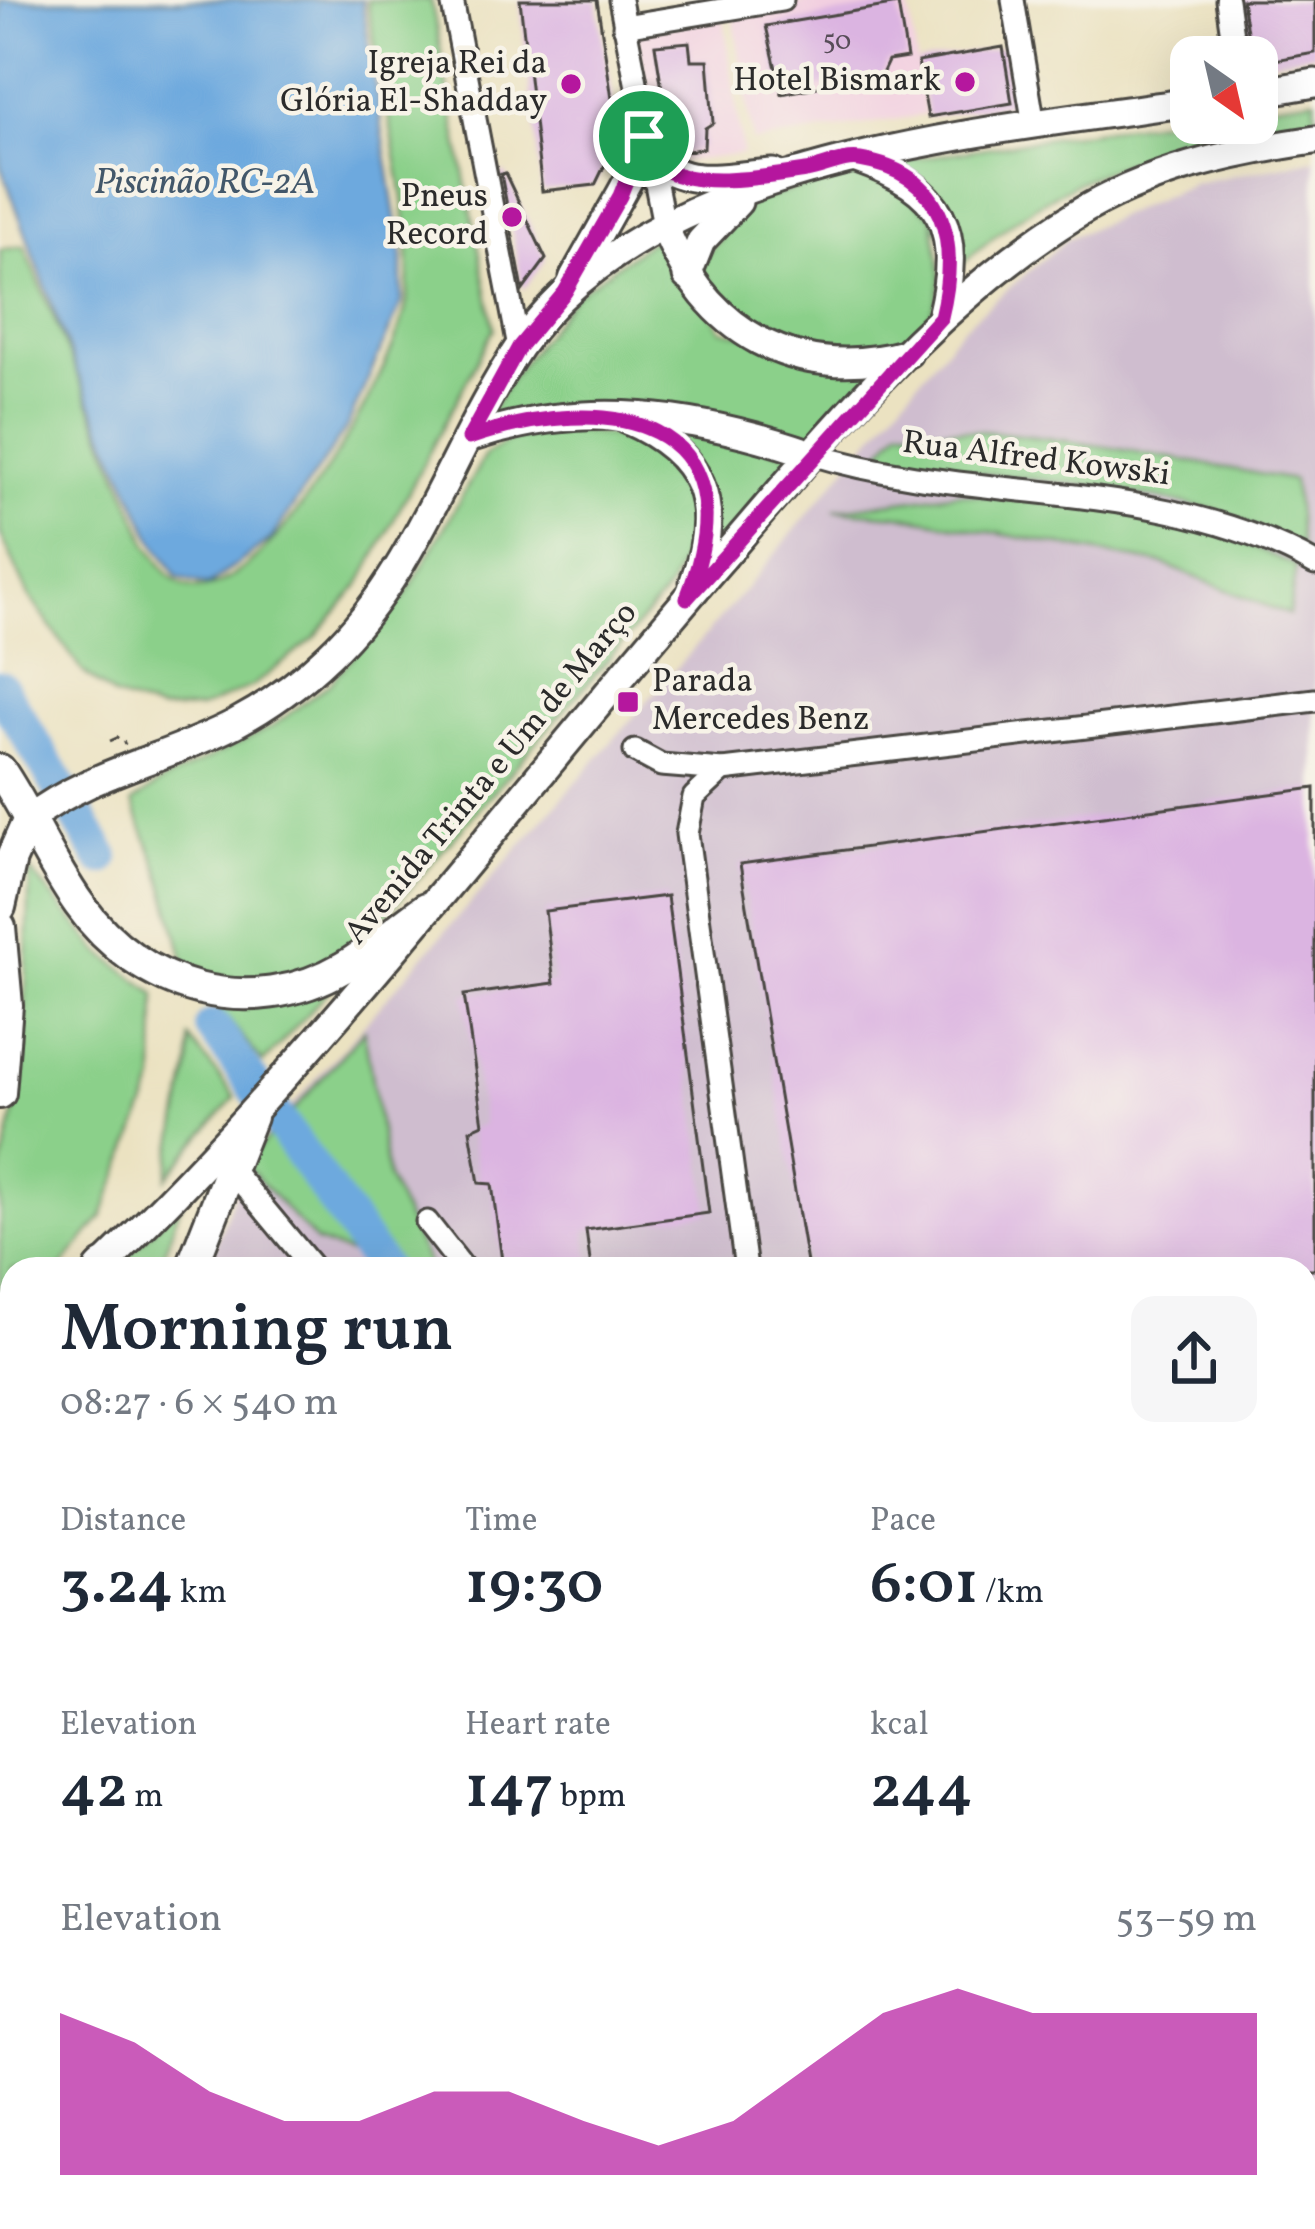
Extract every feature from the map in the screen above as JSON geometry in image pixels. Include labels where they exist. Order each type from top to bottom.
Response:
[{"type":"highway","points":[[0,770],[35,814],[77,902],[106,939],[144,969],[207,991],[247,994],[308,983],[343,967],[426,908]]},
{"type":"highway","points":[[0,907],[11,860],[35,814]]},
{"type":"highway","points":[[0,928],[7,1005],[0,1093]]},
{"type":"highway","points":[[196,1257],[254,1113]]},
{"type":"main road","points":[[1278,89],[1315,83]]},
{"type":"main road","points":[[565,292],[664,225],[807,171],[938,138],[1170,105]]},
{"type":"main road","points":[[644,136],[658,166],[676,175],[807,171]]},
{"type":"main road","points":[[35,814],[86,784],[231,725],[328,656],[369,611],[519,347],[565,292],[620,196],[644,136]]},
{"type":"main road","name":"Avenida Trinta e Um de Março","points":[[112,1257],[254,1113],[687,598],[812,454],[941,317],[1031,244],[1132,187],[1194,164],[1315,140]]},
{"type":"main road","points":[[857,159],[915,184],[942,215],[951,261],[941,317]]},
{"type":"main road","points":[[687,276],[701,241],[750,191]]},
{"type":"main road","points":[[664,225],[687,276],[728,322],[798,355],[845,364],[908,353]]},
{"type":"main road","points":[[469,438],[535,417],[618,416],[700,421],[812,454]]},
{"type":"main road","points":[[618,416],[664,439],[700,483],[707,502],[708,534],[687,598]]},
{"type":"street","points":[[452,0],[519,347]]},
{"type":"street","points":[[620,0],[664,225]]},
{"type":"street","points":[[624,26],[782,0]]},
{"type":"street","points":[[1012,0],[1034,124]]},
{"type":"street","points":[[1227,0],[1232,36]]},
{"type":"street","name":"Rua Alfred Kowski","points":[[812,454],[904,478],[1089,495],[1206,517],[1315,564]]},
{"type":"street","points":[[635,751],[662,765],[723,770],[1315,700]]},
{"type":"street","points":[[723,770],[694,797],[687,834],[744,1257]]},
{"type":"street","points":[[0,835],[35,814]]},
{"type":"street","points":[[230,1168],[297,1257]]},
{"type":"street","points":[[443,1257],[427,1222],[455,1257]]},
{"type":"path","points":[[110,740],[121,736],[126,747]]},
{"type":"shaded area","points":[[817,0],[908,0],[925,115],[753,142],[733,14]]},
{"type":"shaded area","points":[[724,19],[743,154],[682,162],[660,148],[636,31]]},
{"type":"shaded area","points":[[1315,159],[1315,1257],[211,1257],[249,1155],[750,584],[962,328],[1067,239],[1194,183]]},
{"type":"green space","points":[[367,0],[431,0],[494,328],[361,583],[314,639],[254,685],[200,709],[159,711],[114,697],[83,672],[29,596],[0,533],[0,250],[24,246],[148,545],[161,565],[184,586],[222,582],[256,557],[325,473],[381,373],[407,299],[402,192]]},
{"type":"green space","points":[[1315,98],[1315,125],[1278,131],[1278,103]]},
{"type":"green space","points":[[1170,119],[1170,144],[1202,144],[1122,165],[1080,182],[1039,204],[955,271],[955,251],[887,163]]},
{"type":"green space","points":[[862,169],[892,180],[932,217],[940,283],[930,316],[911,337],[886,348],[824,349],[764,329],[733,310],[698,264],[752,202]]},
{"type":"green space","points":[[659,235],[722,330],[891,364],[809,449],[743,425],[485,422],[510,379],[575,295]]},
{"type":"green space","points":[[662,421],[800,456],[706,569],[712,539]]},
{"type":"green space","points":[[901,427],[1049,439],[1293,480],[1301,548],[1216,510],[1091,486],[904,464],[881,451]]},
{"type":"green space","points":[[553,429],[627,440],[674,468],[686,490],[690,517],[684,550],[668,590],[385,917],[361,938],[296,975],[249,982],[189,977],[160,871],[132,803],[160,783],[273,726],[330,683],[406,595],[485,455],[509,440]]},
{"type":"green space","points":[[958,493],[1111,509],[1205,526],[1296,566],[1289,615],[1163,564],[899,515],[834,510]]},
{"type":"green space","points":[[30,870],[100,952],[156,994],[155,1082],[102,1218],[70,1257],[0,1257],[0,1176],[23,1076]]},
{"type":"green space","points":[[330,989],[263,1063],[218,1007],[243,1007]]},
{"type":"green space","points":[[364,1030],[388,1179],[424,1257],[384,1257],[285,1120]]},
{"type":"green space","points":[[190,1039],[235,1097],[167,1177],[190,1063]]},
{"type":"green space","points":[[276,1129],[367,1257],[316,1242],[248,1168],[252,1155]]},
{"type":"green space","points":[[183,1198],[162,1257],[127,1257]]},
{"type":"water","name":"Piscinão RC-2A","points":[[0,0],[362,0],[402,256],[402,302],[347,427],[271,539],[208,586],[178,578],[152,538],[77,372],[0,164]]},
{"type":"building","points":[[520,0],[597,0],[618,138],[595,185],[542,191]]},
{"type":"building","points":[[1242,0],[1315,0],[1315,53],[1278,59],[1278,36],[1248,36]]},
{"type":"building","points":[[898,4],[907,58],[888,61],[882,74],[782,94],[766,26]]},
{"type":"building","points":[[689,42],[691,60],[708,60],[713,123],[705,128],[704,148],[679,153],[671,146],[655,45]]},
{"type":"building","name":"Hotel Bismark","points":[[1003,47],[1012,103],[928,117],[918,62]]},
{"type":"building","name":"Pneus Record","points":[[505,173],[546,259],[523,290],[501,174]]},
{"type":"building","points":[[1315,788],[1315,1257],[806,1257],[740,864]]},
{"type":"building","points":[[667,896],[709,1213],[586,1230],[589,1257],[501,1257],[492,1184],[479,1183],[470,1130],[483,1124],[464,995],[554,983],[545,911]]},
{"type":"waterway","points":[[0,688],[102,857]]},
{"type":"waterway","points":[[213,1027],[374,1257]]},
{"type":"place","name":"Hotel Bismark","points":[[965,82]]},
{"type":"place","name":"Igreja Rei da Glória El-Shadday","points":[[571,84]]},
{"type":"place","name":"Pneus Record","points":[[512,217]]},
{"type":"place","name":"Parada Mercedes Benz","points":[[628,702]]},
{"type":"route","points":[[644,136],[658,166],[687,177],[807,171],[857,159],[902,176],[922,190],[942,215],[950,242],[950,276],[941,317],[812,454],[687,598],[704,554],[707,502],[692,468],[664,439],[618,416],[592,414],[535,417],[469,438],[519,347],[565,292],[629,179],[644,136]]}]
